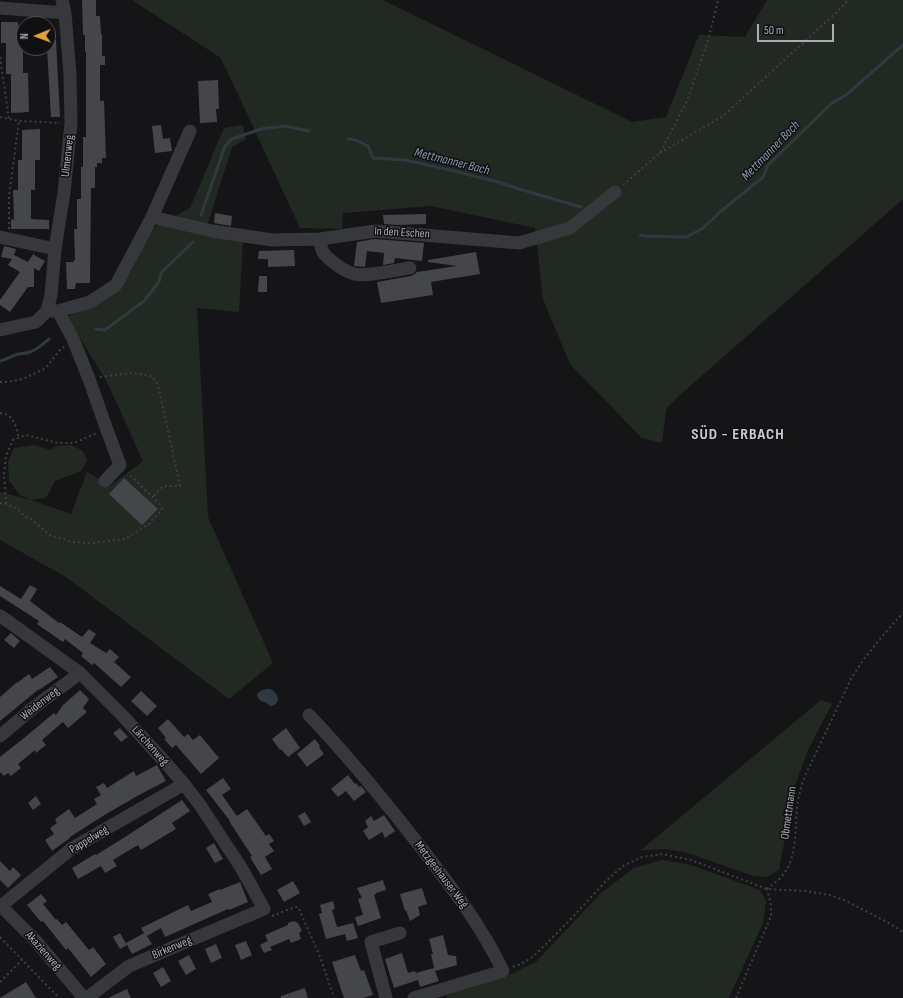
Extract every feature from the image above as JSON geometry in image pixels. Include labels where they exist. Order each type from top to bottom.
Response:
[{"type":"street","name":"Ulmenweg","points":[[53,311],[51,295],[55,249],[64,193],[71,123],[70,75],[65,14],[62,0]]},
{"type":"street","points":[[0,8],[65,14]]},
{"type":"street","points":[[0,330],[36,322],[53,311],[90,302],[116,285],[152,217],[190,131]]},
{"type":"street","name":"In den Eschen","points":[[152,217],[212,231],[272,240],[320,239],[376,231],[519,243],[570,228],[615,192]]},
{"type":"street","points":[[4,238],[55,249]]},
{"type":"street","points":[[320,239],[322,252],[334,263],[355,274],[366,275],[410,268]]},
{"type":"street","points":[[53,311],[73,339],[120,465],[105,481]]},
{"type":"street","name":"Lärchenweg","points":[[0,616],[80,673],[164,760],[200,805],[242,869],[264,910]]},
{"type":"street","name":"Weidenweg","points":[[0,736],[33,708],[80,673]]},
{"type":"street","name":"Metzgeshauser Weg","points":[[309,715],[372,786],[439,870],[466,906],[483,933],[503,971]]},
{"type":"street","name":"Pappelweg","points":[[0,906],[71,849],[184,784]]},
{"type":"street","name":"Akazienweg","points":[[0,906],[35,940],[85,998]]},
{"type":"street","name":"Birkenweg","points":[[85,998],[129,966],[264,910]]},
{"type":"street","points":[[386,998],[371,942],[400,933]]},
{"type":"street","points":[[414,998],[503,971]]},
{"type":"path","points":[[660,153],[687,101],[708,40],[718,1],[715,0]]},
{"type":"path","points":[[615,192],[660,153],[723,116],[839,10],[848,0]]},
{"type":"path","points":[[0,57],[9,119]]},
{"type":"path","points":[[0,117],[19,121],[71,123]]},
{"type":"path","points":[[4,238],[19,121]]},
{"type":"path","points":[[0,382],[23,379],[46,368],[59,351],[73,339]]},
{"type":"path","points":[[89,379],[130,373],[152,376],[158,385],[180,486],[163,486],[152,497]]},
{"type":"path","points":[[0,413],[5,414],[14,421],[19,438]]},
{"type":"path","points":[[6,504],[4,479],[6,456],[13,440],[26,435],[58,443],[74,442],[106,430]]},
{"type":"path","points":[[0,503],[18,509],[24,516],[31,519],[52,536],[72,542],[92,543],[125,539],[149,524],[162,508],[160,504],[120,465]]},
{"type":"path","name":"Obmettmann","points":[[767,889],[785,873],[790,861],[793,849],[800,791],[815,752],[852,677],[864,659],[903,613]]},
{"type":"path","points":[[503,971],[521,964],[534,956],[606,881],[623,866],[642,857],[662,854],[691,860],[767,889],[806,891],[829,895],[844,900],[885,921],[903,933]]},
{"type":"path","points":[[736,998],[771,916],[772,905],[767,889]]},
{"type":"path","points":[[264,910],[273,916],[295,907],[298,908],[321,959],[334,998]]},
{"type":"path","points":[[0,937],[59,998]]},
{"type":"path","points":[[0,982],[22,960]]},
{"type":"shaded area","points":[[132,0],[383,0],[632,122],[666,117],[699,35],[745,37],[767,0],[903,0],[903,199],[681,394],[666,409],[662,443],[642,438],[570,364],[543,299],[535,228],[431,206],[343,213],[342,229],[300,228],[221,58]]},
{"type":"shaded area","points":[[243,125],[246,139],[232,147],[205,233],[243,240],[239,312],[197,308],[208,517],[273,663],[229,699],[66,577],[0,540],[0,492],[31,500],[71,514],[87,472],[110,486],[143,461],[107,382],[67,317],[113,294],[152,229],[190,208],[224,128]]},
{"type":"shaded area","points":[[35,445],[50,450],[56,446],[71,445],[83,451],[87,461],[81,471],[55,481],[46,498],[31,500],[20,495],[9,481],[8,462],[14,448]]},
{"type":"shaded area","points":[[270,689],[277,696],[278,701],[274,705],[270,706],[260,700],[257,694],[263,690]]},
{"type":"shaded area","points":[[821,700],[832,704],[809,748],[795,785],[779,870],[767,877],[753,876],[688,853],[665,849],[641,850]]},
{"type":"shaded area","points":[[662,860],[688,864],[760,890],[766,901],[763,923],[729,998],[447,998],[447,995],[507,976],[536,962],[601,893],[634,868]]},
{"type":"building","points":[[82,0],[96,0],[96,16],[100,16],[102,56],[105,56],[105,65],[100,65],[100,101],[104,101],[106,158],[102,158],[102,163],[97,163],[97,167],[95,167],[95,188],[91,188],[90,283],[76,283],[75,289],[67,289],[66,262],[74,262],[75,260],[74,229],[77,229],[77,199],[81,199],[83,137],[86,137],[86,52],[85,35],[83,35]]},
{"type":"building","points":[[1,22],[16,22],[16,56],[23,56],[23,73],[28,73],[29,112],[11,113],[11,74],[6,74],[6,43],[1,43]]},
{"type":"building","points":[[56,40],[60,117],[51,117],[47,56],[56,56]]},
{"type":"building","points":[[218,80],[219,109],[216,109],[217,122],[200,123],[198,81]]},
{"type":"building","points":[[161,125],[163,139],[170,138],[172,151],[155,153],[152,126]]},
{"type":"building","points":[[40,129],[40,160],[35,160],[35,190],[31,190],[31,219],[49,220],[49,229],[11,229],[11,219],[14,220],[13,190],[18,190],[18,160],[22,160],[22,130]]},
{"type":"building","points":[[215,213],[232,216],[231,226],[214,223]]},
{"type":"building","points":[[426,214],[426,224],[384,224],[383,215]]},
{"type":"building","points":[[375,239],[424,243],[422,261],[395,258],[394,263],[383,265],[384,253],[367,251],[365,267],[354,266],[357,242]]},
{"type":"building","points":[[4,246],[16,249],[14,255],[28,262],[34,253],[34,255],[45,261],[39,271],[34,268],[34,287],[28,287],[10,312],[0,305],[0,300],[20,272],[8,265],[12,259],[1,257]]},
{"type":"building","points":[[294,250],[295,266],[268,267],[268,259],[258,259],[259,251]]},
{"type":"building","points":[[476,252],[480,274],[431,282],[433,295],[381,303],[377,282],[411,276],[417,272],[457,266],[428,262],[428,260]]},
{"type":"building","points":[[259,276],[267,276],[267,292],[258,292]]},
{"type":"building","points":[[124,478],[158,509],[142,525],[109,494]]},
{"type":"building","points":[[30,585],[37,589],[30,601],[59,623],[60,622],[82,637],[89,629],[96,634],[90,643],[106,653],[110,649],[119,657],[114,662],[131,677],[121,687],[94,663],[92,665],[81,656],[83,653],[65,639],[63,642],[37,624],[39,621],[0,596],[0,586],[21,599]]},
{"type":"building","points":[[11,633],[20,641],[14,648],[4,640]]},
{"type":"building","points":[[50,667],[58,677],[39,689],[0,721],[0,697],[29,674],[32,679]]},
{"type":"building","points":[[80,690],[89,699],[83,708],[87,712],[68,728],[63,722],[42,740],[46,745],[36,753],[35,750],[18,764],[21,768],[11,776],[8,773],[4,776],[0,772],[0,757],[54,713],[56,715],[63,705]]},
{"type":"building","points":[[141,691],[157,706],[147,716],[131,701]]},
{"type":"building","points":[[168,719],[184,737],[188,734],[193,740],[200,735],[219,758],[201,774],[176,745],[172,748],[164,739],[166,738],[158,728]]},
{"type":"building","points":[[120,728],[128,737],[121,742],[113,733]]},
{"type":"building","points":[[286,728],[300,748],[288,757],[281,749],[280,750],[272,739]]},
{"type":"building","points":[[315,739],[324,754],[307,767],[297,754]]},
{"type":"building","points":[[157,765],[166,781],[106,814],[70,837],[52,851],[45,840],[54,834],[50,828],[57,823],[55,819],[69,809],[75,818],[97,804],[94,799],[101,795],[96,787],[104,783],[107,788],[134,771],[136,776]]},
{"type":"building","points":[[348,775],[355,784],[356,783],[359,787],[361,786],[366,792],[354,801],[346,791],[338,797],[331,789]]},
{"type":"building","points":[[223,778],[231,789],[222,795],[237,816],[247,809],[266,836],[269,834],[274,841],[269,844],[274,851],[265,857],[272,869],[261,875],[250,857],[252,856],[230,821],[206,790]]},
{"type":"building","points":[[36,796],[41,804],[33,810],[28,803]]},
{"type":"building","points":[[182,800],[190,811],[172,823],[176,829],[141,850],[138,845],[113,860],[117,866],[105,873],[101,866],[78,879],[72,868],[95,854],[96,855]]},
{"type":"building","points":[[305,812],[311,822],[304,826],[298,816]]},
{"type":"building","points":[[384,815],[395,831],[385,838],[382,832],[369,840],[363,831],[368,827],[365,821],[371,816],[374,821]]},
{"type":"building","points":[[214,843],[223,859],[215,863],[206,848]]},
{"type":"building","points":[[0,861],[10,871],[13,867],[21,875],[8,888],[0,880]]},
{"type":"building","points":[[383,880],[386,890],[374,895],[381,918],[358,926],[355,917],[363,915],[358,899],[362,898],[357,888]]},
{"type":"building","points":[[293,881],[300,893],[284,902],[277,890]]},
{"type":"building","points":[[240,882],[248,902],[229,910],[228,909],[165,937],[161,928],[147,936],[152,944],[132,954],[126,943],[144,933],[141,928],[188,905],[191,911],[212,902],[208,894]]},
{"type":"building","points":[[422,888],[427,904],[418,907],[420,915],[410,921],[406,910],[405,911],[400,894]]},
{"type":"building","points":[[41,894],[47,901],[43,904],[56,920],[57,919],[62,925],[66,922],[89,950],[93,947],[106,964],[91,977],[68,948],[66,950],[43,921],[41,922],[27,905]]},
{"type":"building","points":[[333,901],[335,909],[332,910],[337,927],[353,923],[358,938],[347,941],[345,934],[326,939],[319,914],[322,913],[320,905]]},
{"type":"building","points":[[294,921],[298,923],[302,931],[299,933],[301,939],[291,943],[289,939],[270,947],[272,950],[264,953],[260,945],[268,941],[265,935]]},
{"type":"building","points":[[120,933],[127,945],[120,949],[113,937]]},
{"type":"building","points":[[443,935],[448,955],[456,956],[457,965],[435,971],[439,981],[420,987],[418,980],[394,988],[385,959],[402,953],[408,973],[415,971],[418,979],[416,973],[434,968],[431,954],[433,954],[429,939]]},
{"type":"building","points":[[246,941],[252,955],[241,960],[235,945]]},
{"type":"building","points":[[216,944],[222,958],[211,963],[205,949]]},
{"type":"building","points":[[189,955],[196,969],[186,975],[178,961]]},
{"type":"building","points":[[355,955],[361,971],[364,970],[373,995],[363,998],[344,998],[332,962]]},
{"type":"building","points":[[163,967],[171,981],[161,987],[153,973]]},
{"type":"building","points":[[26,982],[36,998],[0,998]]},
{"type":"building","points":[[305,988],[308,998],[281,998],[281,996]]},
{"type":"building","points":[[127,989],[131,998],[108,998]]},
{"type":"waterway","name":"Mettmanner Bach","points":[[640,235],[686,237],[702,229],[720,212],[763,177],[768,165],[832,103],[846,95],[903,45]]},
{"type":"waterway","name":"Mettmanner Bach","points":[[201,215],[225,146],[232,139],[261,129],[285,126],[309,131]]},
{"type":"waterway","name":"Mettmanner Bach","points":[[348,139],[356,140],[368,146],[373,158],[405,160],[450,170],[498,182],[581,207]]},
{"type":"waterway","name":"Mettmanner Bach","points":[[96,329],[105,330],[144,301],[159,282],[161,273],[193,242]]},
{"type":"waterway","name":"Mettmanner Bach","points":[[0,361],[17,354],[32,351],[40,347],[49,339]]},
{"type":"district","name":"SÜD - ERBACH","points":[[738,435]]}]
